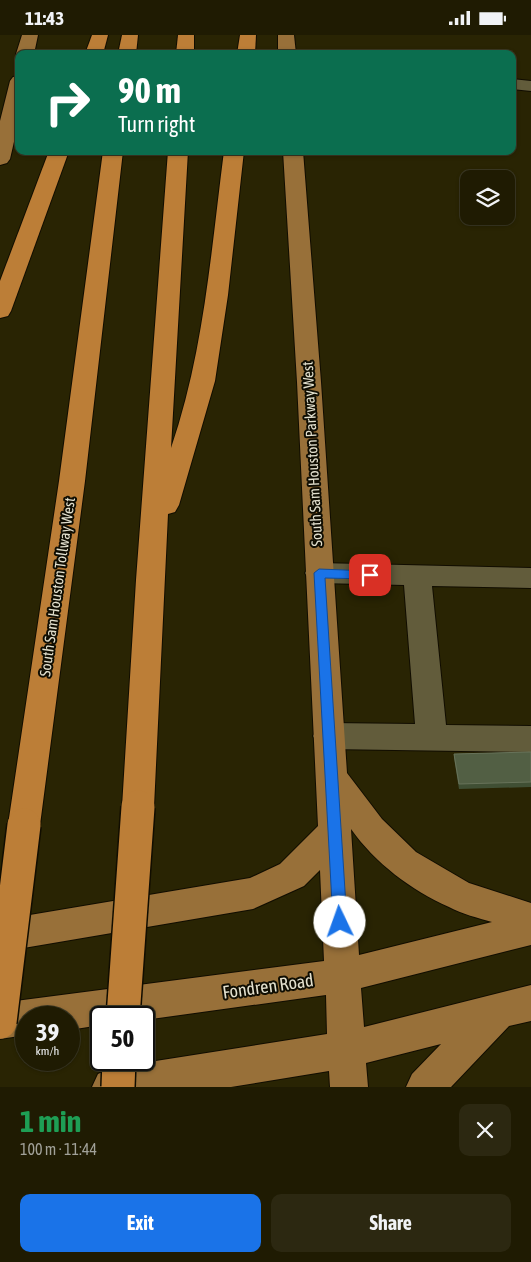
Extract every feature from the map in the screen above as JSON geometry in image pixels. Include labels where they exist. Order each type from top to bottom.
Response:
[{"type":"highway","points":[[95,50],[100,35]]},
{"type":"highway","points":[[128,50],[130,35]]},
{"type":"highway","points":[[185,50],[186,35]]},
{"type":"highway","points":[[246,50],[248,35]]},
{"type":"highway","points":[[0,311],[58,155]]},
{"type":"highway","name":"South Sam Houston Tollway West","points":[[0,1021],[24,825],[72,481],[113,155]]},
{"type":"highway","points":[[124,1006],[138,807],[150,580],[178,155]]},
{"type":"highway","points":[[150,580],[166,503],[192,424],[202,382],[219,279],[234,155]]},
{"type":"highway","points":[[118,1087],[119,1071]]},
{"type":"main road","points":[[26,50],[30,35]]},
{"type":"main road","points":[[286,35],[287,50]]},
{"type":"main road","points":[[0,159],[15,97]]},
{"type":"main road","name":"South Sam Houston Parkway West","points":[[293,155],[332,777],[349,1087]]},
{"type":"main road","points":[[332,777],[370,829],[404,863],[460,896],[531,919]]},
{"type":"main road","points":[[0,936],[253,893],[292,875],[335,830]]},
{"type":"main road","name":"Fondren Road","points":[[0,1021],[343,976],[531,929]]},
{"type":"main road","points":[[111,1087],[347,1050],[515,1007]]},
{"type":"main road","points":[[425,1087],[515,1007]]},
{"type":"street","points":[[516,84],[531,86]]},
{"type":"street","points":[[319,573],[417,577],[531,578]]},
{"type":"street","points":[[417,577],[432,737]]},
{"type":"street","points":[[329,736],[531,739]]},
{"type":"building","points":[[531,752],[531,782],[459,784],[454,754]]},
{"type":"route","points":[[340,922],[319,573],[370,575]]}]
